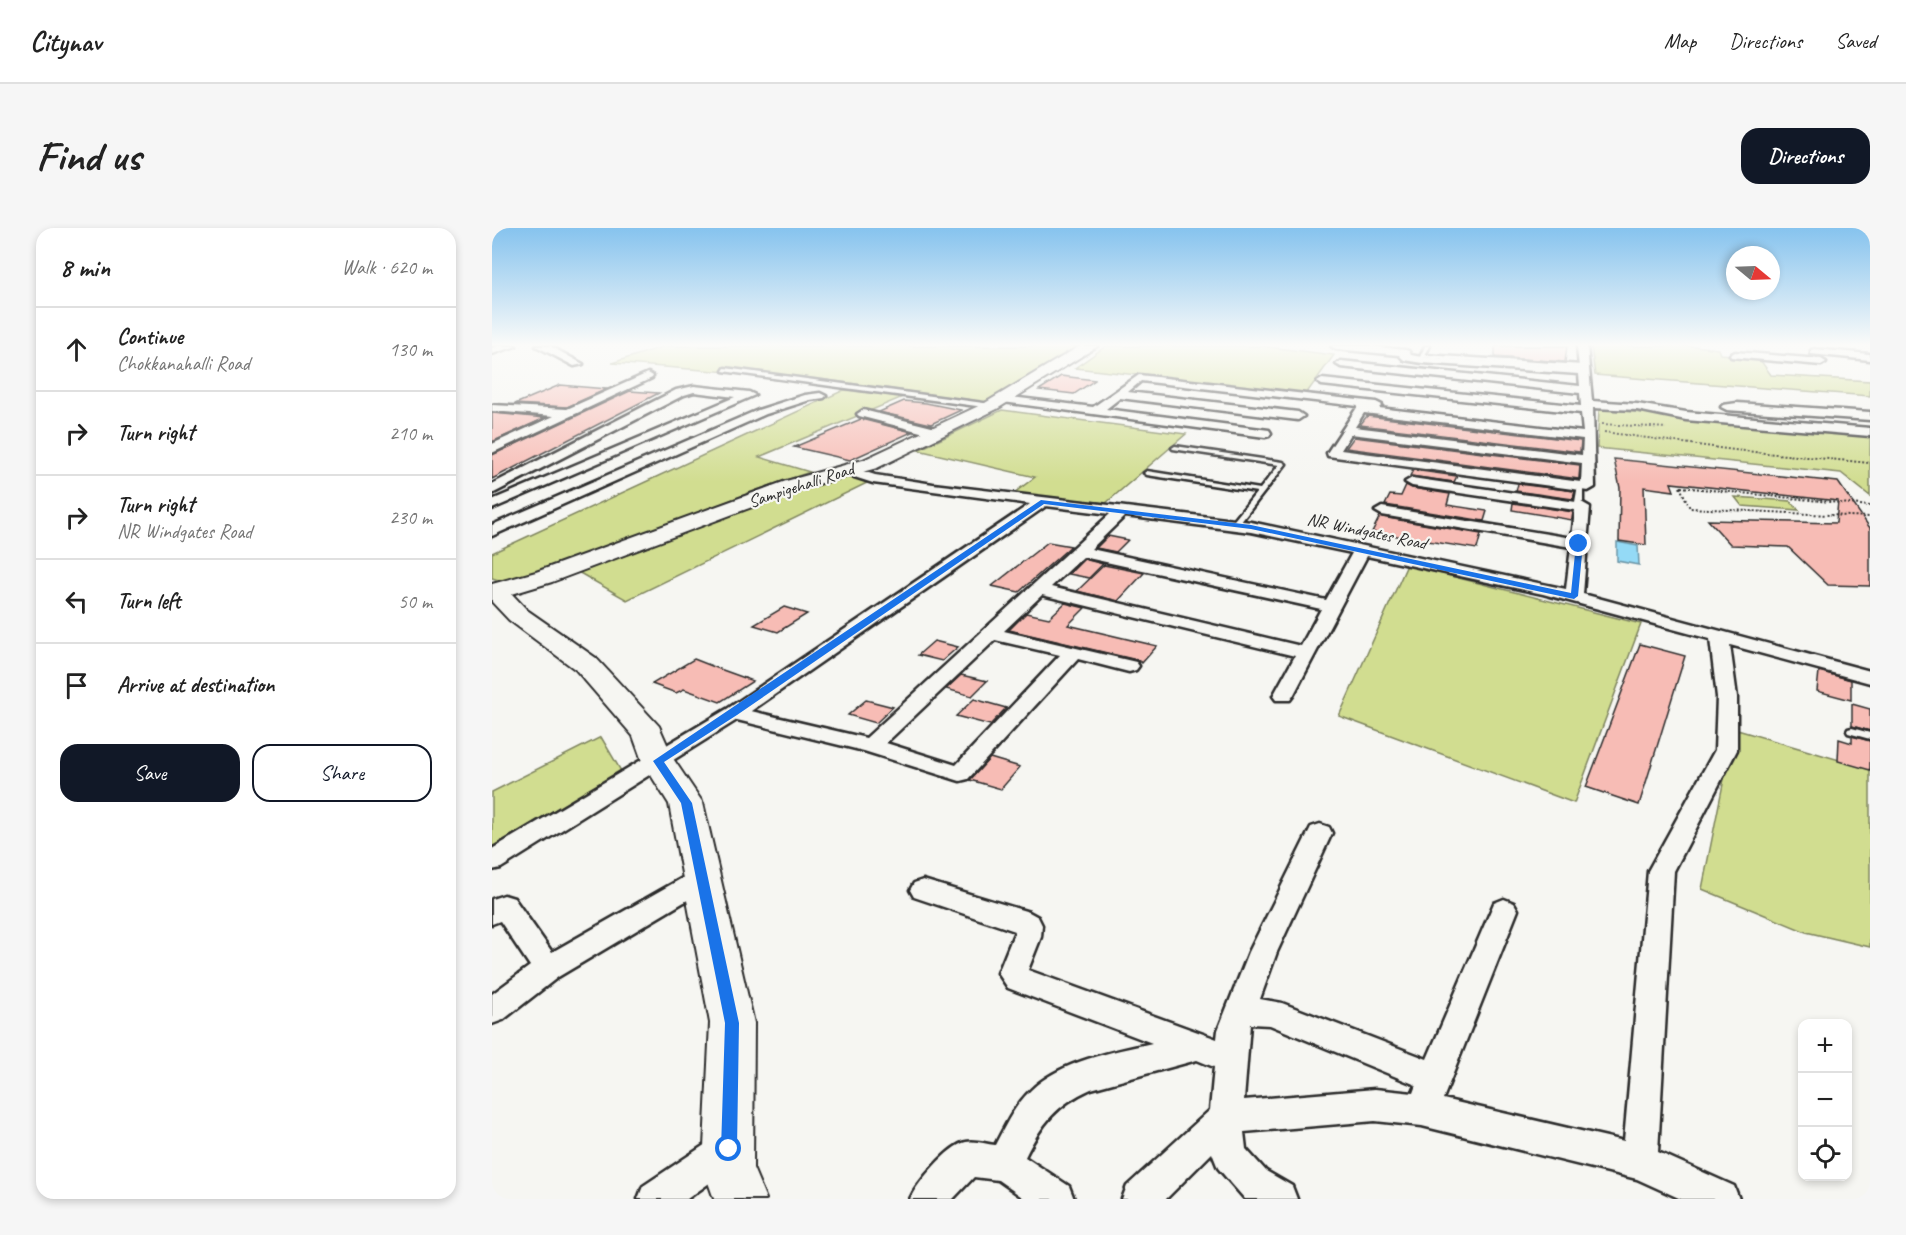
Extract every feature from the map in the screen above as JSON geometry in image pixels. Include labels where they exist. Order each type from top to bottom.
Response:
[{"type":"street","points":[[492,449],[616,391]]},
{"type":"street","points":[[492,490],[683,391]]},
{"type":"street","points":[[492,505],[749,395],[715,391]]},
{"type":"street","name":"Sampigehalli Road","points":[[493,592],[544,578],[793,485],[870,464],[997,403],[1016,391]]},
{"type":"street","points":[[1094,412],[1122,391]]},
{"type":"street","points":[[1248,391],[1589,433]]},
{"type":"street","points":[[1421,391],[1587,407],[1637,407],[1661,402],[1870,416]]},
{"type":"street","points":[[1585,391],[1589,433],[1588,487],[1332,453],[1361,409],[1589,433]]},
{"type":"street","points":[[1118,394],[1298,416]]},
{"type":"street","points":[[492,531],[752,416],[805,398],[820,396]]},
{"type":"street","points":[[545,399],[591,403]]},
{"type":"street","points":[[997,403],[1094,412],[1265,433]]},
{"type":"street","points":[[1637,407],[1656,412],[1870,432]]},
{"type":"street","points":[[1726,407],[1735,420]]},
{"type":"street","points":[[492,408],[573,413]]},
{"type":"street","points":[[863,414],[936,432]]},
{"type":"street","points":[[1347,430],[1588,460]]},
{"type":"street","name":"NR Windgates Road","points":[[847,470],[873,479],[1234,525],[1362,550],[1574,596],[1870,677]]},
{"type":"street","points":[[1412,482],[1583,507],[1574,596]]},
{"type":"street","points":[[492,490],[508,498]]},
{"type":"street","points":[[492,861],[734,713],[1043,502]]},
{"type":"street","points":[[870,746],[1122,511]]},
{"type":"street","points":[[1382,511],[1579,544]]},
{"type":"street","points":[[1283,696],[1362,550]]},
{"type":"street","points":[[1079,551],[1332,606]]},
{"type":"street","points":[[1039,589],[1307,652]]},
{"type":"street","points":[[493,592],[518,615],[586,664],[648,734],[658,761],[686,803],[732,1023],[728,1168],[740,1199]]},
{"type":"street","points":[[992,633],[1129,666]]},
{"type":"street","points":[[1640,1162],[1661,871],[1726,750],[1727,697],[1719,636]]},
{"type":"street","points":[[734,713],[870,746],[960,774],[1074,652]]},
{"type":"street","points":[[1279,1199],[1253,1184],[1230,1156],[1226,1117],[1233,1030],[1263,951],[1320,833]]},
{"type":"street","points":[[492,1011],[548,969],[702,879]]},
{"type":"street","points":[[923,890],[1019,920],[1028,925],[1030,932],[1014,965],[1013,973],[1017,979],[1231,1059]]},
{"type":"street","points":[[492,913],[504,905],[548,969]]},
{"type":"street","points":[[1422,1110],[1504,910]]},
{"type":"street","points":[[1241,1011],[1271,1012],[1435,1077]]},
{"type":"street","points":[[1004,1163],[1030,1115],[1050,1095],[1084,1076],[1198,1046]]},
{"type":"street","points":[[1140,1199],[1226,1117],[1375,1105],[1422,1110],[1640,1162],[1721,1199]]},
{"type":"street","points":[[656,1199],[729,1149]]},
{"type":"street","points":[[928,1199],[968,1159],[1004,1163],[1056,1199]]},
{"type":"lane","points":[[901,391],[997,403]]},
{"type":"lane","points":[[1174,448],[1283,464],[1234,525]]},
{"type":"lane","points":[[1147,473],[1262,491]]},
{"type":"lane","points":[[1579,502],[1580,486]]},
{"type":"lane","points":[[1852,731],[1870,736]]},
{"type":"path","points":[[1589,433],[1870,463]]},
{"type":"path","points":[[1870,506],[1680,487],[1690,508],[1870,517]]},
{"type":"green space","points":[[841,391],[903,397],[759,457],[810,472],[527,578],[505,582],[492,578],[492,553]]},
{"type":"green space","points":[[908,391],[1004,391],[985,402]]},
{"type":"green space","points":[[1282,391],[1308,391],[1306,394]]},
{"type":"green space","points":[[1809,391],[1870,391],[1870,396]]},
{"type":"green space","points":[[1599,409],[1870,433],[1870,496],[1841,473],[1597,448]]},
{"type":"green space","points":[[1002,410],[1186,434],[1106,503],[1014,493],[1035,477],[918,450]]},
{"type":"green space","points":[[840,474],[871,481],[627,600],[578,572],[683,530]]},
{"type":"green space","points":[[1735,497],[1790,501],[1799,510],[1742,506]]},
{"type":"green space","points":[[1407,565],[1641,624],[1574,803],[1339,716]]},
{"type":"green space","points":[[1734,729],[1870,769],[1870,947],[1806,932],[1702,889]]},
{"type":"green space","points":[[601,737],[621,771],[492,847],[492,792]]},
{"type":"water","points":[[1617,542],[1638,546],[1639,565],[1617,561]]},
{"type":"building","points":[[545,391],[602,391],[567,407],[515,404]]},
{"type":"building","points":[[629,391],[659,393],[492,479],[492,455]]},
{"type":"building","points":[[1050,391],[1078,391],[1074,394]]},
{"type":"building","points":[[904,401],[961,410],[931,424],[879,412]]},
{"type":"building","points":[[492,413],[545,418],[492,442]]},
{"type":"building","points":[[1367,416],[1581,441],[1580,452],[1360,425]]},
{"type":"building","points":[[861,419],[912,432],[850,460],[794,447]]},
{"type":"building","points":[[1354,437],[1580,465],[1579,479],[1346,448]]},
{"type":"building","points":[[1614,459],[1838,482],[1870,528],[1870,586],[1828,585],[1788,547],[1731,545],[1708,520],[1836,523],[1838,501],[1671,483],[1674,491],[1644,487],[1646,545],[1619,541],[1620,488]]},
{"type":"building","points":[[1413,470],[1457,476],[1454,482],[1410,476]]},
{"type":"building","points":[[1518,484],[1575,491],[1573,499],[1516,491]]},
{"type":"building","points":[[1406,485],[1450,494],[1447,505],[1487,511],[1484,521],[1385,505],[1390,495],[1401,496]]},
{"type":"building","points":[[1513,503],[1573,512],[1572,520],[1512,510]]},
{"type":"building","points":[[1380,516],[1481,534],[1477,549],[1372,532]]},
{"type":"building","points":[[1108,536],[1128,540],[1116,552],[1096,548]]},
{"type":"building","points":[[1048,542],[1071,546],[1019,592],[992,586]]},
{"type":"building","points":[[1084,559],[1103,564],[1089,578],[1069,574]]},
{"type":"building","points":[[1104,565],[1144,573],[1118,601],[1077,591]]},
{"type":"building","points":[[1065,603],[1085,608],[1068,625],[1157,646],[1142,663],[1009,630],[1026,613],[1049,618]]},
{"type":"building","points":[[784,607],[807,614],[778,632],[754,625]]},
{"type":"building","points":[[934,641],[958,647],[942,661],[918,655]]},
{"type":"building","points":[[1640,644],[1685,656],[1639,805],[1586,787]]},
{"type":"building","points":[[694,659],[753,681],[720,702],[684,689],[676,693],[652,684]]},
{"type":"building","points":[[1819,671],[1851,680],[1851,700],[1817,691]]},
{"type":"building","points":[[961,675],[987,681],[972,696],[946,689]]},
{"type":"building","points":[[974,699],[1006,708],[990,725],[956,716]]},
{"type":"building","points":[[866,700],[893,707],[876,723],[848,715]]},
{"type":"building","points":[[1852,704],[1870,709],[1870,731],[1852,726]]},
{"type":"building","points":[[1852,736],[1870,741],[1870,770],[1838,761],[1839,739],[1852,743]]},
{"type":"building","points":[[990,758],[1020,767],[1001,789],[970,780]]},
{"type":"route","points":[[729,1149],[732,1023],[686,803],[658,761],[734,713],[1043,502],[1251,527],[1574,596],[1579,544]]}]
